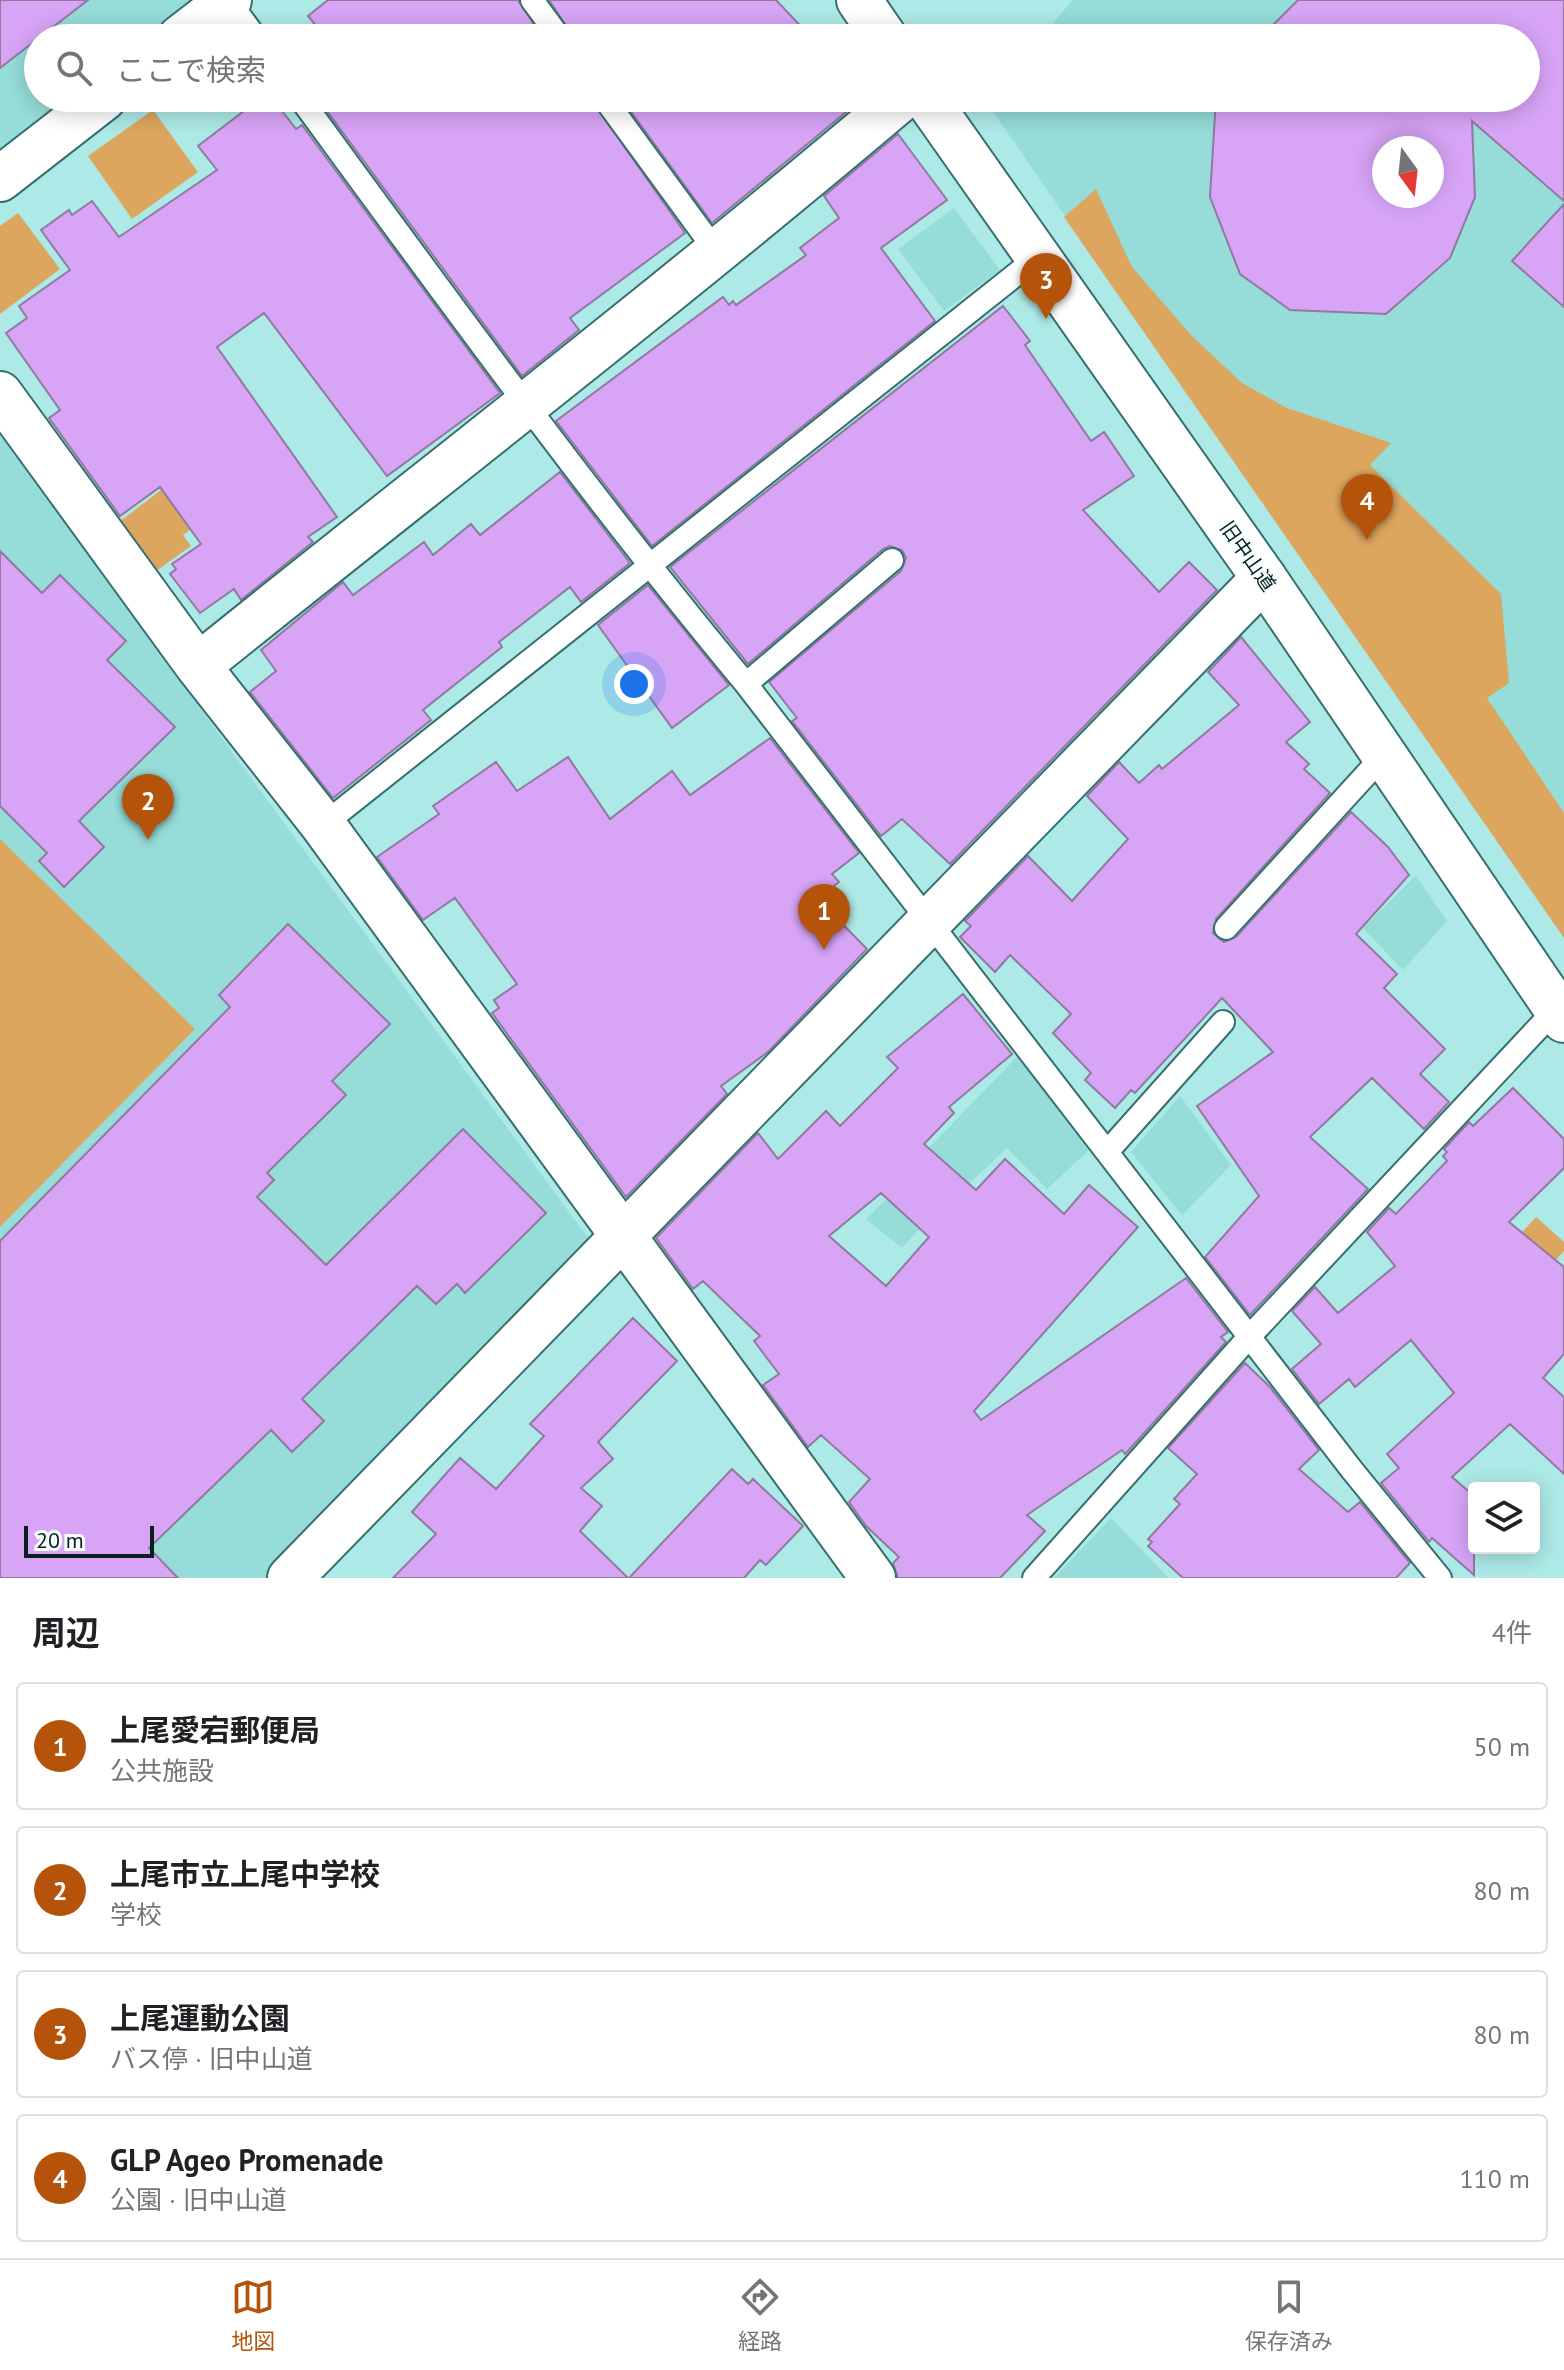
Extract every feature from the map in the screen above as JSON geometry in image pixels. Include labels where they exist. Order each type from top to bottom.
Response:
[{"type":"street","points":[[198,24],[228,0]]},
{"type":"street","points":[[859,0],[875,24]]},
{"type":"street","points":[[0,179],[86,112]]},
{"type":"street","points":[[198,666],[524,404],[718,254],[885,112]]},
{"type":"street","name":"旧中山道","points":[[936,112],[1264,578],[1560,1014]]},
{"type":"street","points":[[0,394],[198,666],[323,825],[873,1578]]},
{"type":"street","points":[[290,1578],[932,923],[1264,578]]},
{"type":"lane","points":[[228,0],[246,24]]},
{"type":"lane","points":[[532,0],[550,24]]},
{"type":"lane","points":[[310,112],[524,404],[649,567],[746,684],[1249,1337],[1440,1578]]},
{"type":"lane","points":[[614,112],[718,254]]},
{"type":"lane","points":[[323,825],[1038,257]]},
{"type":"lane","points":[[746,684],[892,560]]},
{"type":"lane","points":[[1226,928],[1384,755]]},
{"type":"lane","points":[[1034,1578],[1249,1337],[1560,1014]]},
{"type":"lane","points":[[1107,1152],[1223,1022]]},
{"type":"shaded area","points":[[0,0],[201,0],[169,24],[24,24],[24,112],[54,112],[0,153]]},
{"type":"shaded area","points":[[1073,0],[1564,0],[1564,938],[993,112],[1540,112],[1540,24],[1052,24]]},
{"type":"shaded area","points":[[154,112],[198,172],[132,219],[88,156]]},
{"type":"shaded area","points":[[1096,189],[1132,267],[1191,335],[1242,383],[1287,408],[1391,443],[1370,465],[1501,594],[1509,683],[1487,698],[1564,813],[1564,938],[1064,217]]},
{"type":"shaded area","points":[[954,208],[1000,270],[944,311],[898,249]]},
{"type":"shaded area","points":[[18,213],[60,269],[0,314],[0,226]]},
{"type":"shaded area","points":[[0,435],[593,1245],[265,1578],[0,1578]]},
{"type":"shaded area","points":[[203,458],[214,512],[183,535],[191,546],[156,571],[119,522]]},
{"type":"shaded area","points":[[0,839],[195,1029],[0,1227]]},
{"type":"shaded area","points":[[1416,876],[1447,921],[1403,970],[1363,928]]},
{"type":"shaded area","points":[[1018,1056],[1089,1150],[1047,1189],[1007,1148],[956,1196],[951,1193],[902,1248],[866,1219],[924,1163],[920,1157]]},
{"type":"shaded area","points":[[1180,1096],[1231,1165],[1182,1215],[1131,1152]]},
{"type":"shaded area","points":[[1536,1217],[1564,1242],[1564,1251],[1509,1311],[1476,1282]]},
{"type":"shaded area","points":[[1111,1518],[1169,1578],[1054,1578]]},
{"type":"building","points":[[0,0],[88,0],[57,24],[24,24],[24,49],[0,68]]},
{"type":"building","points":[[328,0],[518,0],[534,24],[315,24],[308,16]]},
{"type":"building","points":[[549,0],[776,0],[799,24],[565,24]]},
{"type":"building","points":[[1298,0],[1564,0],[1564,201],[1472,121],[1475,197],[1450,258],[1386,314],[1290,310],[1240,274],[1210,197],[1215,112],[1540,112],[1540,24],[1274,24]]},
{"type":"building","points":[[243,112],[283,112],[296,129],[302,125],[500,393],[387,476],[264,313],[217,347],[337,517],[308,537],[313,542],[241,600],[234,589],[200,613],[170,574],[176,569],[172,564],[201,544],[160,487],[120,516],[49,418],[60,410],[6,333],[27,318],[19,306],[70,270],[41,230],[69,210],[72,215],[92,201],[119,237],[217,170],[198,146]]},
{"type":"building","points":[[328,112],[600,112],[685,233],[570,318],[579,330],[522,376]]},
{"type":"building","points":[[631,112],[846,112],[712,223]]},
{"type":"building","points":[[898,134],[947,200],[881,248],[935,321],[652,546],[556,421],[723,297],[729,305],[733,301],[736,305],[806,255],[800,248],[839,218],[824,196]]},
{"type":"building","points":[[1564,204],[1564,307],[1512,261]]},
{"type":"building","points":[[1003,306],[1030,341],[1025,345],[1091,441],[1104,432],[1134,476],[1083,510],[1159,592],[1189,562],[1217,590],[950,864],[902,819],[881,836],[792,721],[797,718],[769,682],[901,571],[906,558],[902,550],[890,546],[883,549],[748,664],[670,567]]},
{"type":"building","points":[[560,472],[630,563],[581,602],[570,587],[499,642],[502,647],[423,710],[431,720],[333,798],[250,692],[276,671],[261,650],[343,582],[353,595],[424,542],[433,555],[471,524],[480,535]]},
{"type":"building","points":[[0,551],[42,593],[60,575],[126,641],[107,660],[175,727],[79,821],[104,847],[64,887],[39,861],[47,853],[0,806]]},
{"type":"building","points":[[648,585],[729,685],[672,728],[598,625]]},
{"type":"building","points":[[1241,637],[1310,722],[1286,742],[1309,764],[1304,769],[1330,793],[1216,919],[1213,933],[1224,942],[1236,937],[1351,812],[1388,847],[1409,875],[1356,934],[1397,974],[1384,988],[1445,1049],[1420,1074],[1449,1102],[1424,1129],[1372,1078],[1310,1137],[1368,1189],[1250,1315],[1205,1257],[1259,1196],[1197,1106],[1273,1052],[1222,998],[1135,1093],[1131,1090],[1115,1108],[1085,1080],[1091,1073],[1053,1033],[1071,1014],[1010,955],[995,972],[960,937],[971,926],[965,921],[1028,856],[1072,901],[1128,839],[1087,796],[1119,762],[1139,783],[1159,765],[1162,769],[1239,705],[1208,672]]},
{"type":"building","points":[[770,738],[859,853],[832,874],[839,882],[818,899],[867,949],[768,1052],[721,1086],[727,1094],[626,1197],[492,1013],[499,1008],[494,1000],[517,984],[455,898],[423,920],[377,857],[439,814],[433,806],[496,762],[517,791],[568,757],[610,819],[672,771],[690,795]]},
{"type":"building","points":[[288,924],[390,1024],[332,1081],[346,1095],[267,1173],[274,1180],[257,1197],[326,1265],[463,1129],[546,1213],[465,1293],[457,1284],[436,1304],[417,1286],[302,1399],[324,1421],[292,1452],[271,1430],[149,1548],[178,1578],[0,1578],[0,1241],[230,1007],[219,995]]},
{"type":"building","points":[[963,994],[1012,1054],[949,1107],[954,1113],[924,1144],[976,1190],[1005,1159],[1064,1214],[1089,1185],[1138,1227],[974,1411],[981,1420],[1186,1278],[1228,1332],[1221,1337],[1226,1342],[1125,1454],[1122,1450],[1027,1515],[1045,1531],[1000,1578],[898,1578],[893,1563],[899,1557],[866,1526],[849,1502],[870,1479],[821,1435],[808,1447],[763,1385],[779,1374],[754,1341],[760,1336],[703,1281],[693,1289],[656,1238],[758,1133],[778,1159],[826,1111],[840,1126],[898,1068],[887,1057]],"holes":[[[881,1193],[929,1237],[886,1286],[829,1236]]]},
{"type":"building","points":[[1513,1088],[1564,1139],[1564,1168],[1509,1222],[1564,1267],[1564,1354],[1543,1378],[1564,1397],[1564,1474],[1510,1424],[1452,1477],[1468,1491],[1468,1554],[1474,1554],[1474,1575],[1432,1538],[1429,1542],[1381,1483],[1399,1468],[1387,1454],[1454,1393],[1411,1340],[1355,1387],[1349,1379],[1319,1404],[1292,1369],[1321,1344],[1292,1311],[1315,1287],[1338,1313],[1395,1266],[1367,1232],[1389,1208],[1396,1214],[1447,1161],[1443,1156],[1447,1152],[1444,1149],[1469,1122],[1473,1126]]},
{"type":"building","points":[[633,1318],[677,1361],[598,1442],[613,1459],[581,1488],[602,1506],[580,1531],[628,1578],[393,1578],[436,1534],[412,1512],[460,1458],[496,1489],[544,1436],[530,1424]]},
{"type":"building","points":[[1245,1363],[1270,1387],[1319,1450],[1299,1469],[1348,1512],[1360,1502],[1410,1563],[1396,1578],[1183,1578],[1148,1546],[1152,1542],[1148,1539],[1180,1504],[1174,1499],[1197,1474],[1168,1448]]},
{"type":"building","points":[[732,1469],[748,1484],[753,1479],[803,1526],[766,1565],[760,1560],[744,1578],[629,1578]]},
{"type":"place","name":"上尾運動公園","points":[[1046,319]]},
{"type":"place","name":"GLP Ageo Promenade","points":[[1367,540]]},
{"type":"place","name":"上尾市立上尾中学校","points":[[148,840]]},
{"type":"place","name":"上尾愛宕郵便局","points":[[824,950]]}]
